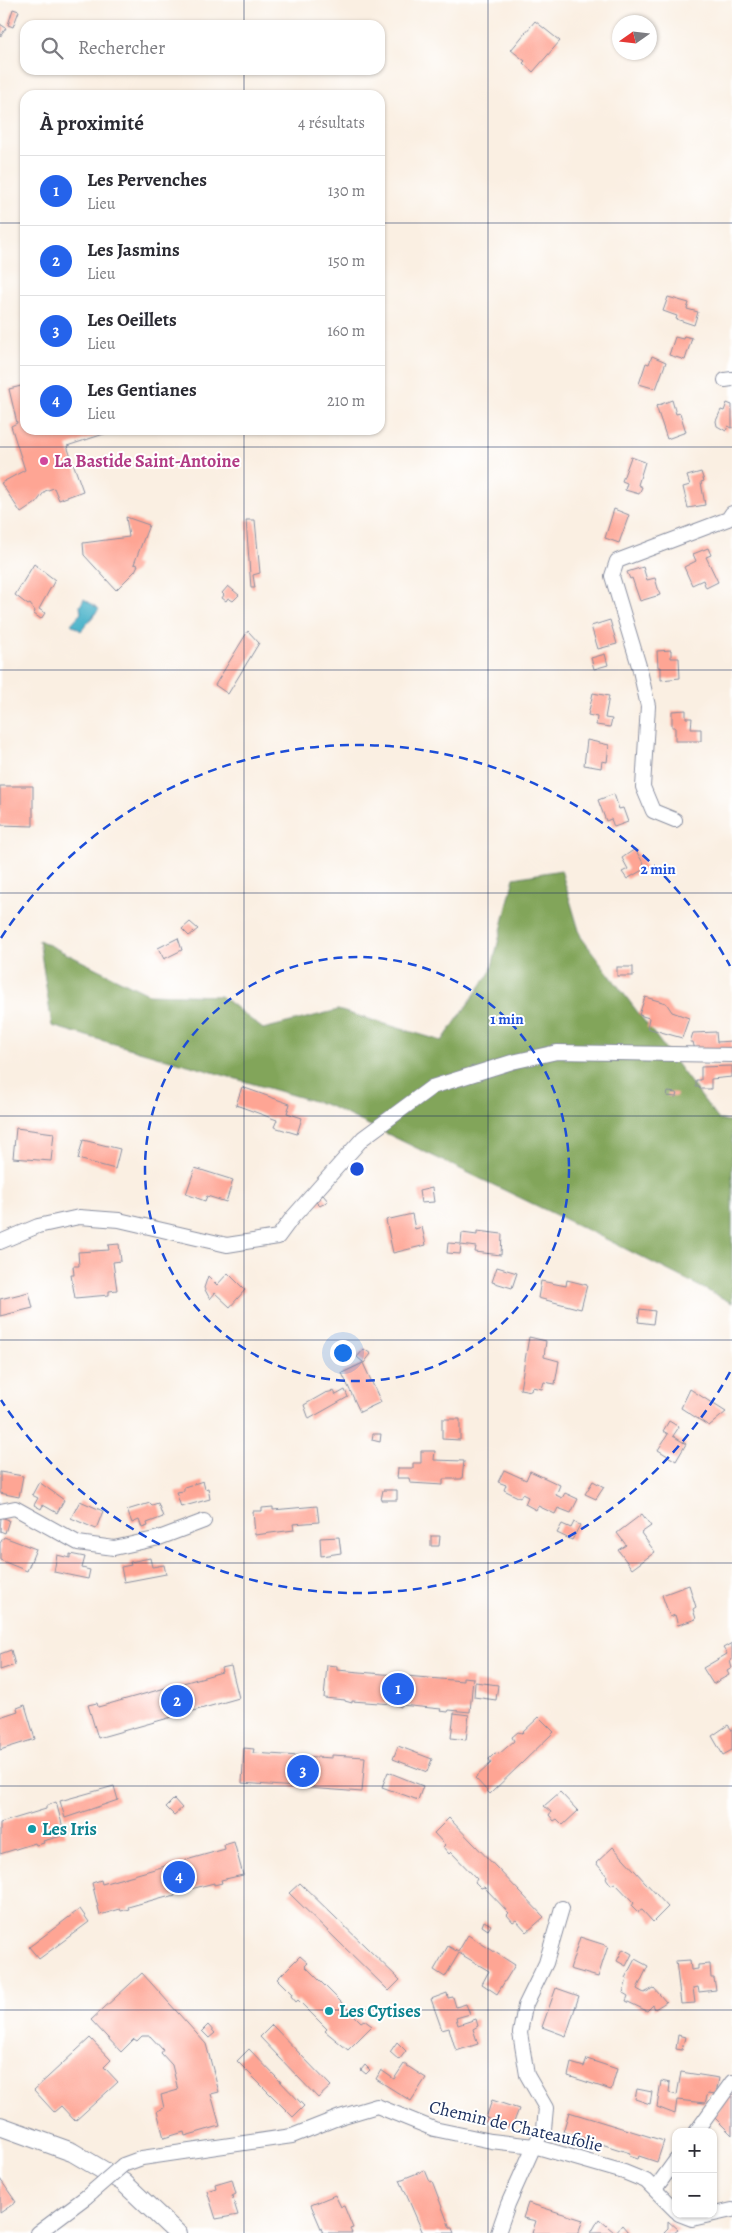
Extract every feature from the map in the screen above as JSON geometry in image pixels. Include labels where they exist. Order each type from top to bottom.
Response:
[{"type":"street","points":[[675,820],[653,811],[643,787],[648,706],[639,666],[612,576],[618,561],[728,520],[732,513]]},
{"type":"street","points":[[0,1242],[38,1226],[78,1217],[120,1220],[226,1245],[278,1237],[292,1218],[363,1138],[432,1087],[512,1062],[557,1052],[732,1055]]},
{"type":"street","points":[[0,1511],[16,1508],[78,1543],[114,1548],[159,1538],[204,1521]]},
{"type":"street","points":[[498,2233],[508,2204],[534,2146],[544,2129],[546,2108],[527,2075],[520,2033],[525,2006],[546,1962],[562,1908]]},
{"type":"street","points":[[699,2128],[732,2082]]},
{"type":"street","name":"Chemin de Chateaufolie","points":[[38,2233],[123,2166],[142,2158],[292,2136],[340,2117],[376,2106],[434,2130],[492,2141],[534,2146],[561,2152],[624,2172],[646,2181],[672,2207]]},
{"type":"street","points":[[0,2126],[72,2152],[123,2182],[177,2233]]},
{"type":"street","points":[[655,2189],[672,2166]]},
{"type":"street","points":[[717,2215],[732,2210]]},
{"type":"green space","points":[[561,870],[581,937],[719,1120],[732,1121],[732,1303],[610,1241],[327,1105],[52,1026],[39,940],[148,994],[221,996],[263,1029],[338,1010],[442,1041],[491,971],[514,878]]},
{"type":"water","points":[[84,599],[99,609],[81,631],[71,624],[81,613],[80,606]]},
{"type":"building","points":[[13,9],[19,11],[13,27],[8,25]]},
{"type":"building","points":[[535,21],[560,41],[533,72],[523,63],[525,61],[511,50]]},
{"type":"building","points":[[0,24],[6,28],[0,37]]},
{"type":"building","points":[[668,297],[689,303],[687,309],[698,312],[694,325],[676,319],[677,316],[663,311]]},
{"type":"building","points":[[684,336],[692,338],[685,360],[669,355],[675,337],[683,339]]},
{"type":"building","points":[[652,356],[666,362],[656,389],[639,384],[646,363],[649,364]]},
{"type":"building","points":[[20,386],[20,435],[101,435],[67,446],[83,491],[59,500],[54,488],[45,491],[36,503],[21,513],[1,483],[25,470],[11,426],[17,423],[9,389]]},
{"type":"building","points":[[672,400],[676,414],[680,413],[686,432],[667,439],[656,406]]},
{"type":"building","points":[[727,403],[732,405],[732,428],[728,426],[726,431],[717,426],[716,421],[721,410],[724,411]]},
{"type":"building","points":[[631,457],[645,462],[638,485],[642,487],[639,494],[625,490],[627,483],[622,481]]},
{"type":"building","points":[[701,472],[704,481],[701,482],[705,505],[688,508],[683,487],[690,485],[687,476]]},
{"type":"building","points":[[614,509],[629,515],[619,543],[605,538]]},
{"type":"building","points":[[126,517],[149,525],[134,564],[138,565],[135,571],[116,590],[84,555],[83,543],[129,537]]},
{"type":"building","points":[[246,520],[255,520],[260,573],[253,575],[255,588],[251,588]]},
{"type":"building","points":[[708,548],[711,555],[706,557],[718,582],[706,588],[703,580],[692,585],[684,567],[696,561],[693,554]]},
{"type":"building","points":[[34,564],[55,580],[39,609],[45,613],[41,619],[34,614],[35,611],[30,604],[28,605],[15,595]]},
{"type":"building","points":[[643,567],[647,580],[655,578],[660,595],[640,601],[632,578],[630,579],[627,572]]},
{"type":"building","points":[[228,586],[239,595],[233,601],[228,598],[226,601],[222,598],[224,595],[222,593]]},
{"type":"building","points":[[610,620],[617,644],[598,649],[591,626]]},
{"type":"building","points":[[248,631],[259,643],[228,694],[215,685]]},
{"type":"building","points":[[671,650],[671,658],[679,658],[680,678],[661,680],[661,667],[658,667],[657,651]]},
{"type":"building","points":[[605,654],[608,665],[594,669],[591,658]]},
{"type":"building","points":[[593,693],[609,696],[605,718],[612,719],[610,727],[596,725],[597,717],[588,715]]},
{"type":"building","points":[[686,710],[686,718],[692,718],[691,729],[701,729],[701,741],[675,741],[675,727],[672,727],[672,711]]},
{"type":"building","points":[[587,740],[609,745],[607,762],[602,761],[601,768],[584,765]]},
{"type":"building","points":[[0,786],[33,786],[33,826],[0,825]]},
{"type":"building","points":[[614,794],[619,809],[623,808],[628,822],[614,827],[611,819],[606,821],[598,800]]},
{"type":"building","points":[[635,849],[646,868],[627,879],[622,872],[628,869],[622,858]]},
{"type":"building","points":[[190,922],[198,929],[189,936],[182,929]]},
{"type":"building","points":[[178,938],[182,950],[164,959],[158,948]]},
{"type":"building","points":[[617,967],[633,967],[633,976],[617,976]]},
{"type":"building","points":[[645,997],[666,1003],[672,1012],[689,1018],[682,1038],[647,1028],[649,1018],[639,1015]]},
{"type":"building","points":[[716,1032],[717,1042],[732,1041],[732,1049],[695,1050],[693,1042],[690,1042],[693,1033]]},
{"type":"building","points":[[732,1066],[732,1077],[711,1079],[711,1089],[696,1087],[696,1080],[701,1080],[701,1067]]},
{"type":"building","points":[[242,1087],[290,1104],[287,1113],[302,1118],[297,1134],[274,1127],[277,1120],[236,1105]]},
{"type":"building","points":[[668,1092],[677,1093],[676,1097],[667,1096]]},
{"type":"building","points":[[16,1128],[54,1133],[51,1161],[13,1158]]},
{"type":"building","points":[[83,1140],[120,1149],[115,1169],[78,1159]]},
{"type":"building","points":[[195,1168],[233,1180],[226,1202],[207,1196],[205,1201],[186,1194]]},
{"type":"building","points":[[432,1188],[434,1202],[421,1203],[419,1191]]},
{"type":"building","points":[[323,1195],[328,1201],[320,1206],[315,1201]]},
{"type":"building","points":[[412,1214],[415,1229],[422,1227],[426,1245],[393,1253],[386,1220]]},
{"type":"building","points":[[477,1231],[502,1234],[501,1255],[475,1252],[476,1247],[461,1245],[460,1254],[447,1253],[448,1243],[461,1244],[462,1233],[477,1235]]},
{"type":"building","points":[[119,1244],[121,1261],[113,1262],[117,1290],[109,1291],[109,1295],[75,1298],[71,1275],[74,1275],[73,1266],[79,1266],[78,1252],[109,1250],[108,1245]]},
{"type":"building","points":[[497,1267],[517,1273],[512,1288],[492,1282]]},
{"type":"building","points":[[228,1273],[245,1290],[230,1307],[215,1293],[210,1299],[204,1288],[208,1276],[217,1285]]},
{"type":"building","points":[[567,1280],[587,1285],[581,1309],[538,1298],[541,1281],[566,1286]]},
{"type":"building","points":[[29,1292],[33,1308],[0,1316],[0,1299]]},
{"type":"building","points":[[640,1309],[655,1311],[653,1324],[638,1322]]},
{"type":"building","points":[[529,1337],[546,1341],[544,1357],[559,1361],[555,1384],[544,1382],[542,1389],[532,1387],[531,1391],[520,1389]]},
{"type":"building","points":[[364,1349],[371,1354],[364,1363],[357,1357]]},
{"type":"building","points":[[363,1363],[381,1402],[360,1412],[342,1373]]},
{"type":"building","points":[[690,1389],[726,1412],[709,1426],[681,1408]]},
{"type":"building","points":[[345,1390],[348,1397],[309,1419],[304,1405],[325,1393],[334,1391],[336,1395]]},
{"type":"building","points":[[442,1419],[460,1419],[460,1440],[442,1439]]},
{"type":"building","points":[[669,1421],[679,1427],[673,1436],[686,1444],[676,1461],[658,1450],[668,1434],[663,1431]]},
{"type":"building","points":[[373,1434],[381,1434],[380,1442],[372,1440]]},
{"type":"building","points":[[421,1451],[435,1451],[434,1460],[464,1461],[462,1479],[443,1479],[443,1485],[410,1483],[409,1478],[397,1478],[398,1468],[413,1468],[413,1463],[421,1463]]},
{"type":"building","points":[[504,1470],[526,1480],[530,1471],[560,1485],[556,1495],[562,1498],[565,1493],[578,1499],[571,1513],[558,1508],[555,1514],[538,1506],[536,1510],[525,1504],[528,1497],[522,1494],[520,1498],[504,1490],[506,1485],[498,1482]]},
{"type":"building","points":[[0,1472],[23,1476],[19,1497],[0,1493]]},
{"type":"building","points":[[203,1481],[205,1489],[208,1488],[210,1499],[181,1507],[176,1492],[184,1491],[184,1487]]},
{"type":"building","points":[[593,1481],[604,1487],[596,1499],[585,1494]]},
{"type":"building","points":[[39,1482],[64,1500],[57,1513],[43,1505],[41,1509],[34,1505],[38,1498],[32,1495]]},
{"type":"building","points":[[383,1490],[397,1490],[397,1500],[381,1500]]},
{"type":"building","points":[[80,1501],[103,1511],[96,1529],[71,1518]]},
{"type":"building","points":[[150,1503],[152,1505],[158,1503],[163,1517],[147,1523],[148,1526],[142,1528],[139,1520],[132,1523],[127,1510]]},
{"type":"building","points":[[317,1506],[319,1522],[293,1524],[294,1530],[255,1535],[253,1511],[262,1511],[262,1508],[273,1507],[273,1510]]},
{"type":"building","points":[[642,1514],[651,1526],[641,1533],[655,1552],[632,1569],[618,1550],[626,1545],[617,1533]]},
{"type":"building","points":[[1,1517],[9,1520],[5,1533],[0,1531]]},
{"type":"building","points":[[574,1522],[580,1525],[572,1540],[557,1533],[562,1524],[571,1528]]},
{"type":"building","points":[[431,1536],[440,1536],[439,1546],[431,1546]]},
{"type":"building","points":[[4,1537],[36,1549],[27,1571],[0,1560],[0,1543]]},
{"type":"building","points":[[339,1537],[341,1553],[321,1556],[320,1538]]},
{"type":"building","points":[[70,1554],[85,1557],[82,1568],[90,1570],[88,1579],[54,1572],[57,1555],[70,1558]]},
{"type":"building","points":[[150,1558],[152,1567],[164,1565],[166,1574],[124,1582],[121,1567],[131,1565],[130,1562]]},
{"type":"building","points":[[689,1585],[696,1607],[693,1609],[696,1619],[678,1625],[675,1615],[670,1617],[662,1595]]},
{"type":"building","points":[[732,1643],[732,1660],[730,1661],[732,1668],[727,1671],[729,1675],[713,1684],[703,1668],[727,1654],[723,1648]]},
{"type":"building","points":[[11,1650],[15,1665],[0,1670],[0,1654]]},
{"type":"building","points":[[327,1665],[337,1666],[337,1670],[463,1681],[463,1677],[473,1678],[470,1712],[449,1710],[448,1712],[440,1711],[441,1709],[401,1705],[401,1707],[393,1704],[352,1701],[352,1703],[345,1700],[324,1698]]},
{"type":"building","points":[[231,1666],[239,1698],[98,1738],[88,1705],[97,1703],[98,1707],[222,1672],[221,1668]]},
{"type":"building","points":[[475,1682],[498,1685],[496,1700],[474,1697]]},
{"type":"building","points":[[25,1705],[35,1739],[0,1750],[0,1717],[18,1711],[17,1708]]},
{"type":"building","points":[[454,1713],[469,1715],[466,1740],[451,1738]]},
{"type":"building","points":[[539,1717],[554,1732],[490,1794],[475,1778],[491,1763],[489,1759],[495,1753],[499,1754],[514,1741],[512,1737],[518,1732],[522,1733]]},
{"type":"building","points":[[728,1725],[732,1730],[732,1750],[723,1755],[712,1736]]},
{"type":"building","points":[[398,1746],[432,1759],[427,1772],[393,1759]]},
{"type":"building","points":[[244,1748],[254,1749],[253,1753],[332,1758],[332,1755],[365,1757],[362,1792],[242,1783]]},
{"type":"building","points":[[388,1772],[423,1786],[418,1800],[382,1787]]},
{"type":"building","points":[[114,1786],[118,1800],[65,1818],[60,1801]]},
{"type":"building","points":[[560,1792],[578,1811],[563,1825],[557,1819],[554,1821],[549,1815],[551,1812],[544,1806]]},
{"type":"building","points":[[174,1799],[182,1808],[174,1815],[166,1807]]},
{"type":"building","name":"Les Iris","points":[[56,1802],[65,1835],[43,1841],[44,1843],[36,1845],[35,1843],[0,1854],[0,1823],[46,1809],[46,1806]]},
{"type":"building","points":[[449,1818],[544,1917],[527,1932],[516,1920],[513,1922],[507,1915],[509,1913],[484,1887],[481,1888],[475,1882],[477,1879],[451,1852],[449,1854],[443,1847],[445,1845],[434,1833]]},
{"type":"building","points":[[234,1842],[243,1875],[221,1880],[222,1883],[214,1885],[214,1883],[175,1893],[175,1896],[168,1898],[167,1896],[128,1907],[129,1909],[121,1911],[120,1909],[100,1915],[92,1883],[101,1880],[102,1884],[225,1849],[224,1845]]},
{"type":"building","points":[[613,1847],[668,1907],[653,1922],[642,1910],[638,1912],[632,1906],[634,1903],[615,1883],[611,1885],[606,1878],[607,1876],[596,1863]]},
{"type":"building","points":[[300,1883],[400,1980],[389,1991],[289,1893]]},
{"type":"building","points":[[80,1909],[89,1922],[39,1959],[29,1947]]},
{"type":"building","points":[[484,1921],[491,1925],[488,1930],[482,1926]]},
{"type":"building","points":[[468,1935],[515,1965],[497,1994],[482,1984],[489,1971],[459,1953],[445,1977],[434,1970],[448,1946],[458,1952]]},
{"type":"building","points":[[580,1937],[608,1946],[598,1977],[570,1969]]},
{"type":"building","points":[[623,1949],[632,1954],[626,1966],[617,1961]]},
{"type":"building","name":"Les Cytises","points":[[300,1956],[308,1963],[305,1966],[361,2022],[364,2020],[372,2026],[348,2050],[325,2031],[327,2029],[298,2000],[296,2002],[291,1996],[292,1994],[277,1979]]},
{"type":"building","points":[[635,1959],[648,1966],[637,1989],[644,1993],[654,1988],[666,2002],[655,2009],[653,2005],[647,2011],[626,2001],[628,1996],[623,1993],[627,1979],[625,1978]]},
{"type":"building","points":[[690,1960],[691,1970],[698,1969],[698,1965],[710,1964],[711,1978],[714,1978],[716,1990],[699,1992],[698,1987],[693,1988],[695,2003],[681,2004],[676,1961]]},
{"type":"building","points":[[142,1973],[206,2044],[219,2092],[211,2094],[220,2126],[185,2136],[184,2132],[164,2138],[157,2111],[164,2108],[161,2095],[178,2090],[172,2065],[161,2053],[163,2050],[150,2036],[142,2036],[137,2041],[134,2039],[121,2052],[91,2020]]},
{"type":"building","points":[[556,1988],[579,1996],[566,2036],[542,2027]]},
{"type":"building","points":[[447,1993],[448,1998],[453,1997],[456,2007],[466,2004],[470,2014],[456,2018],[458,2025],[476,2019],[478,2026],[473,2029],[478,2044],[456,2051],[449,2028],[442,2030],[431,1999]]},
{"type":"building","points":[[208,2025],[215,2033],[209,2038],[202,2031]]},
{"type":"building","points":[[272,2025],[331,2086],[318,2098],[260,2037]]},
{"type":"building","points":[[678,2035],[685,2037],[682,2050],[676,2049]]},
{"type":"building","points":[[90,2038],[111,2060],[104,2067],[118,2082],[75,2121],[61,2106],[54,2112],[34,2090]]},
{"type":"building","points":[[397,2042],[406,2051],[399,2060],[390,2052]]},
{"type":"building","points":[[249,2049],[304,2106],[293,2117],[237,2061]]},
{"type":"building","points":[[587,2059],[617,2069],[611,2090],[568,2076],[571,2063],[584,2067]]},
{"type":"building","points":[[404,2064],[426,2078],[411,2101],[376,2079],[381,2070],[394,2079]]},
{"type":"building","points":[[365,2065],[370,2070],[366,2074],[361,2070]]},
{"type":"building","points":[[681,2072],[719,2078],[716,2094],[708,2093],[705,2103],[677,2100],[675,2114],[657,2107],[661,2081],[670,2083],[669,2093],[677,2095]]},
{"type":"building","points":[[637,2089],[652,2092],[650,2104],[635,2099]]},
{"type":"building","points":[[732,2090],[732,2135],[714,2117]]},
{"type":"building","points":[[492,2100],[519,2109],[512,2127],[486,2118]]},
{"type":"building","points":[[569,2112],[664,2141],[657,2162],[639,2156],[638,2159],[629,2156],[630,2153],[592,2141],[591,2144],[583,2141],[584,2138],[563,2132]]},
{"type":"building","points":[[425,2170],[430,2182],[432,2181],[450,2228],[452,2228],[454,2233],[423,2233],[400,2180]]},
{"type":"building","points":[[0,2179],[16,2202],[0,2213]]},
{"type":"building","points":[[232,2179],[236,2194],[232,2196],[238,2215],[216,2219],[207,2191],[216,2188],[215,2184]]},
{"type":"building","points":[[335,2195],[341,2207],[344,2206],[353,2228],[350,2229],[352,2233],[323,2233],[311,2205]]},
{"type":"building","points":[[528,2203],[583,2220],[578,2233],[532,2233],[536,2221],[523,2218]]},
{"type":"building","points":[[599,2219],[615,2233],[591,2233]]},
{"type":"building","points":[[668,2221],[678,2230],[674,2233],[663,2233],[668,2228]]},
{"type":"building","points":[[622,2225],[628,2232],[627,2233],[615,2233]]},
{"type":"place","name":"La Bastide Saint-Antoine","points":[[44,461]]},
{"type":"place","name":"Les Pervenches","points":[[398,1689]]},
{"type":"place","name":"Les Jasmins","points":[[177,1701]]},
{"type":"place","name":"Les Oeillets","points":[[303,1771]]},
{"type":"place","name":"Les Iris","points":[[32,1829]]},
{"type":"place","name":"Les Gentianes","points":[[179,1877]]},
{"type":"place","name":"Les Cytises","points":[[329,2011]]}]
